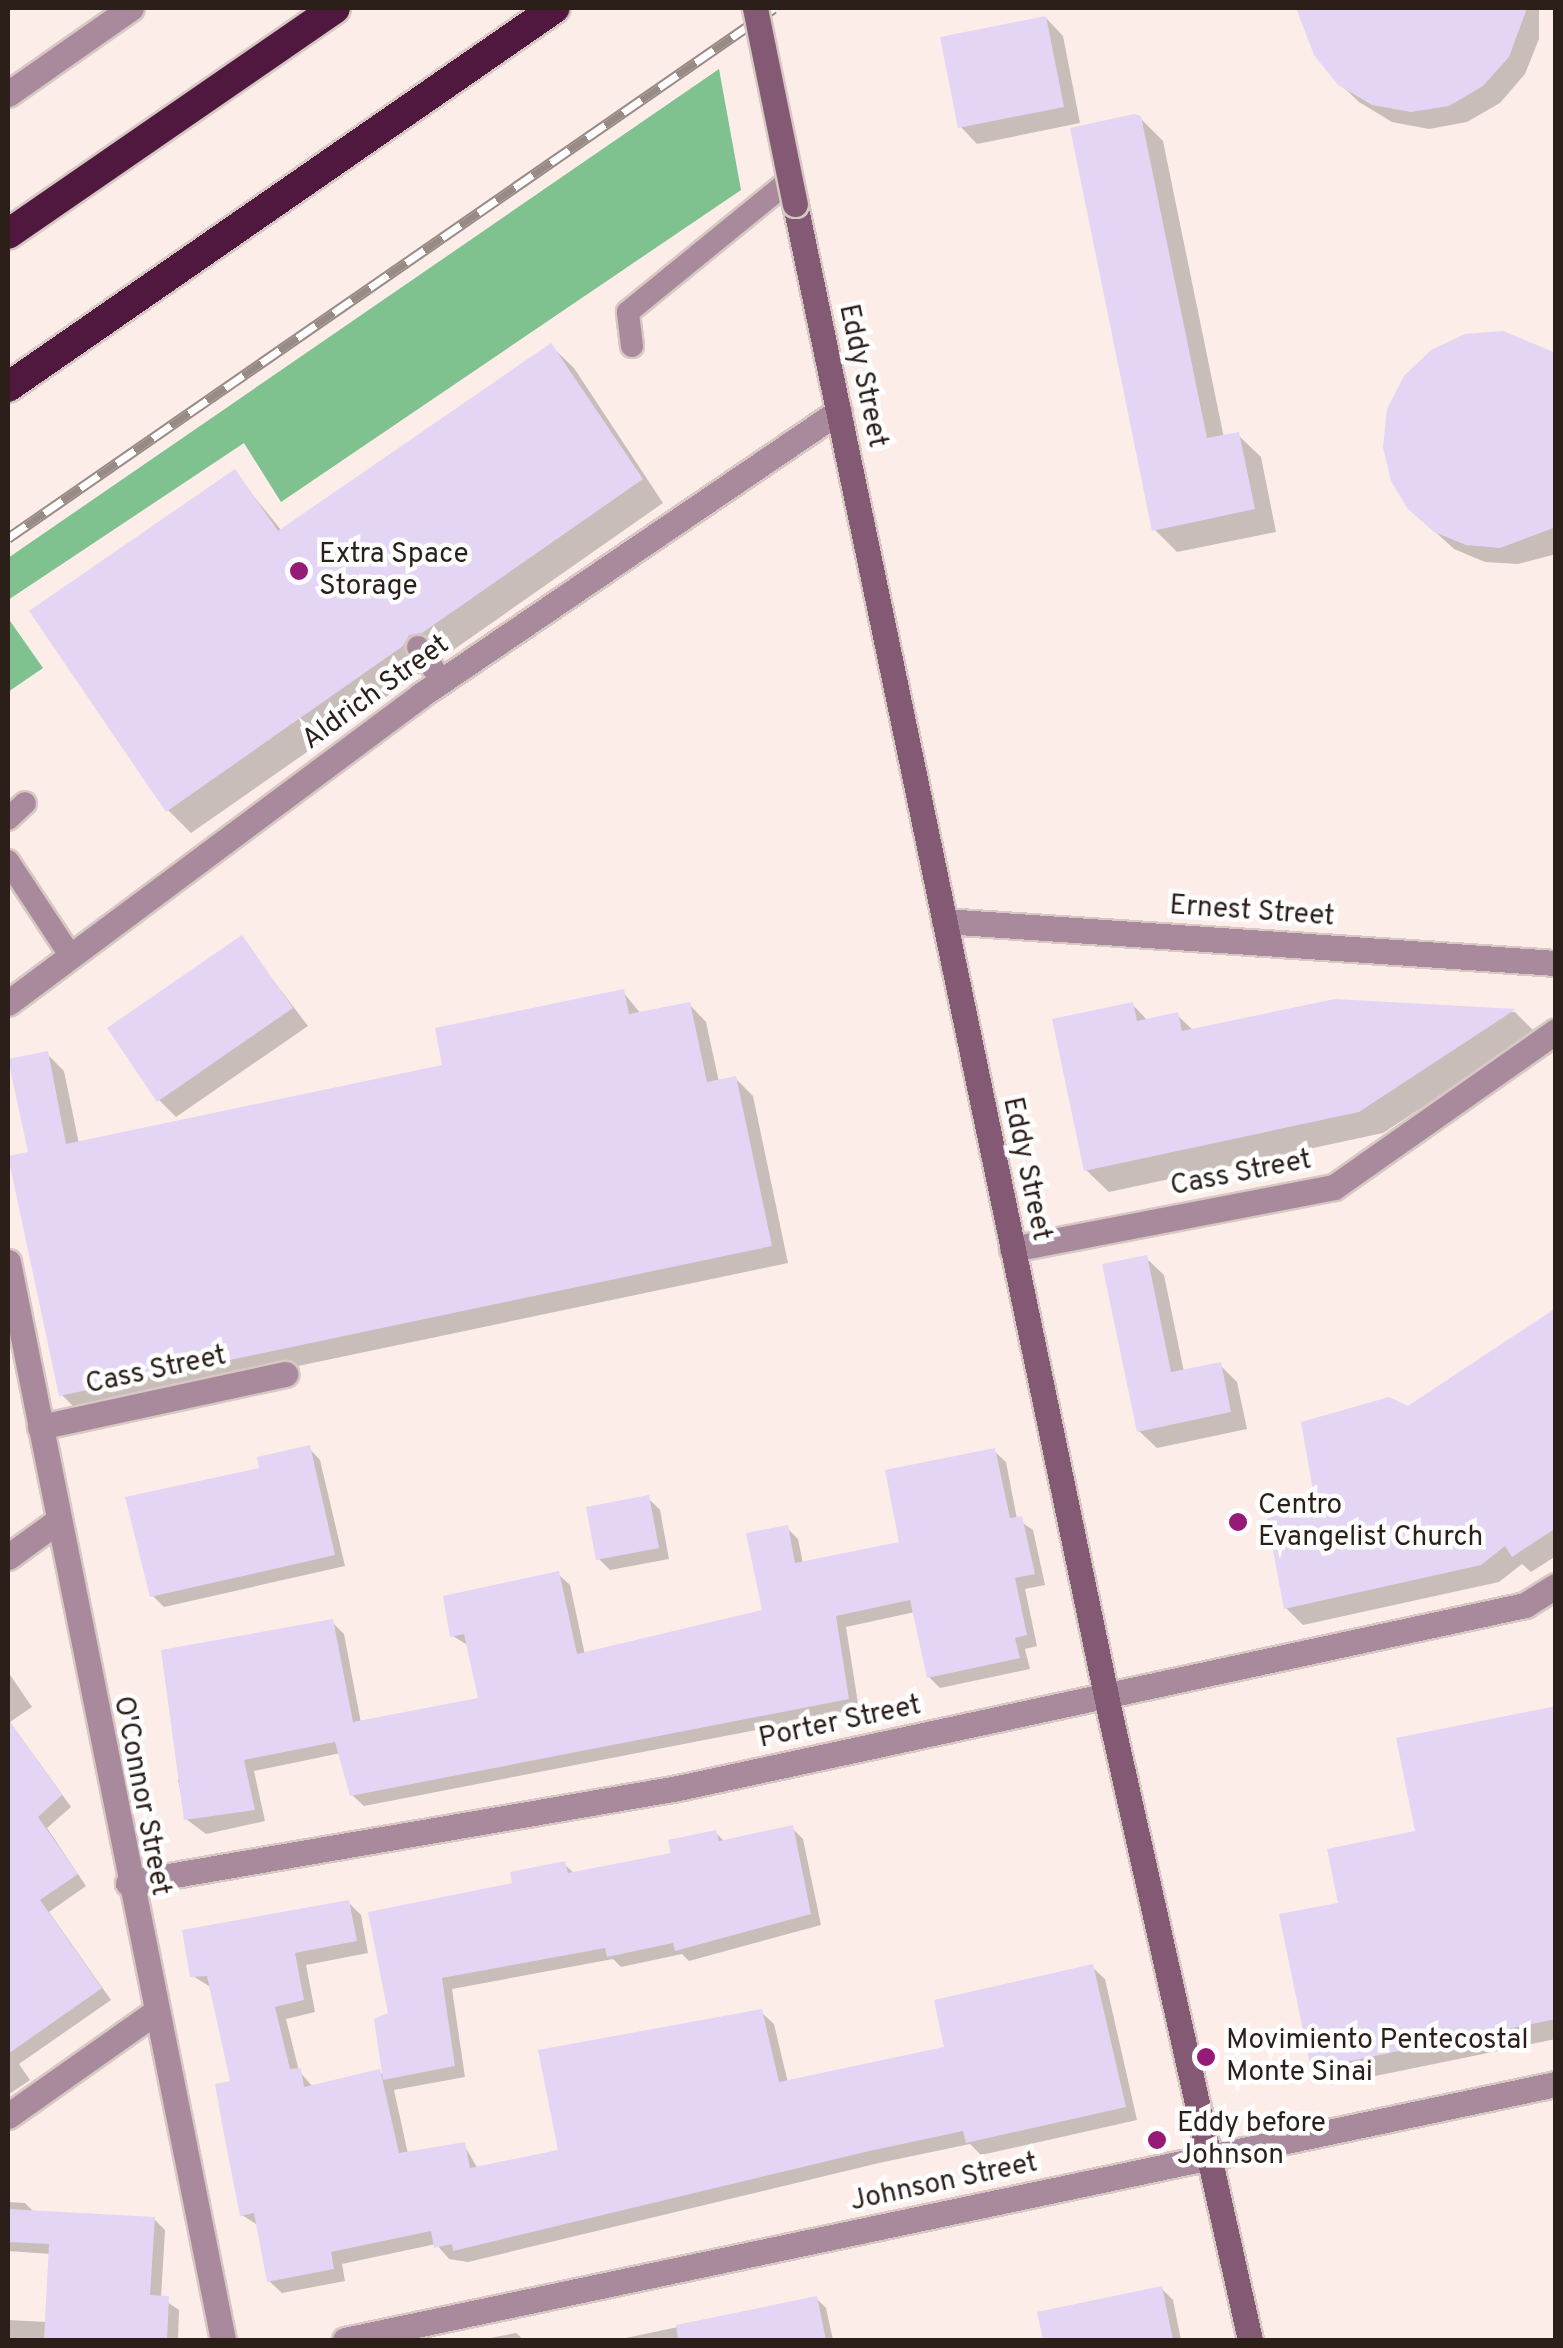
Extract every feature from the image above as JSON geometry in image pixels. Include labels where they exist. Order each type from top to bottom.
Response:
[{"type":"highway","points":[[8,234],[335,8]]},
{"type":"highway","points":[[8,387],[555,8]]},
{"type":"main road","name":"Eddy Street","points":[[755,8],[1012,1249],[1250,2340]]},
{"type":"street","points":[[8,94],[130,8]]},
{"type":"street","name":"Aldrich Street","points":[[8,1003],[442,680],[839,411]]},
{"type":"street","name":"Ernest Street","points":[[944,922],[1556,963]]},
{"type":"street","name":"Cass Street","points":[[1012,1249],[1334,1187],[1556,1031]]},
{"type":"street","name":"O'Connor Street","points":[[8,1262],[55,1523],[223,2340]]},
{"type":"street","name":"Cass Street","points":[[40,1427],[285,1374]]},
{"type":"street","points":[[8,1557],[55,1523]]},
{"type":"street","name":"Porter Street","points":[[128,1883],[678,1788],[1108,1698],[1525,1604],[1556,1586]]},
{"type":"street","points":[[8,2116],[154,2013]]},
{"type":"street","name":"Johnson Street","points":[[345,2340],[1556,2084]]},
{"type":"lane","points":[[632,346],[628,312],[793,192]]},
{"type":"lane","points":[[418,648],[442,680]]},
{"type":"lane","points":[[8,819],[26,803]]},
{"type":"lane","points":[[8,862],[70,955]]},
{"type":"green space","points":[[719,69],[741,190],[281,502],[244,443],[8,600],[8,558]]},
{"type":"green space","points":[[8,618],[43,668],[8,692]]},
{"type":"building","points":[[1296,8],[1527,8],[1509,57],[1483,86],[1449,106],[1411,112],[1372,105],[1338,85],[1314,55]]},
{"type":"building","points":[[1046,16],[1064,107],[958,128],[940,37]]},
{"type":"building","points":[[1134,114],[1141,116],[1207,438],[1239,432],[1255,509],[1152,531],[1070,128]]},
{"type":"building","points":[[1503,331],[1556,353],[1556,527],[1500,548],[1466,545],[1434,532],[1408,509],[1391,481],[1383,447],[1387,409],[1404,376],[1431,350],[1465,334]]},
{"type":"building","name":"Extra Space Storage","points":[[551,343],[643,479],[422,633],[409,635],[403,646],[166,812],[29,611],[235,469],[278,531]]},
{"type":"building","points":[[242,935],[293,1008],[157,1102],[107,1028]]},
{"type":"building","points":[[624,989],[629,1014],[690,1002],[707,1082],[736,1076],[772,1246],[59,1396],[8,1156],[28,1152],[8,1059],[48,1051],[66,1144],[442,1065],[435,1028]]},
{"type":"building","points":[[1335,999],[1516,1009],[1359,1112],[1084,1171],[1052,1019],[1133,1002],[1137,1021],[1178,1012],[1182,1031]]},
{"type":"building","points":[[1147,1255],[1171,1372],[1221,1362],[1231,1412],[1137,1432],[1102,1264]]},
{"type":"building","points":[[1556,1308],[1556,1528],[1512,1557],[1505,1546],[1481,1565],[1284,1609],[1267,1518],[1316,1507],[1301,1422],[1389,1397],[1408,1406]]},
{"type":"building","points":[[310,1445],[335,1555],[150,1597],[125,1497],[259,1468],[257,1457]]},
{"type":"building","points":[[995,1448],[1010,1518],[1022,1516],[1035,1574],[1015,1578],[1027,1635],[1015,1638],[1020,1658],[927,1678],[910,1600],[836,1616],[849,1699],[350,1796],[335,1742],[244,1760],[255,1810],[184,1820],[161,1650],[333,1619],[353,1722],[478,1698],[464,1634],[450,1637],[443,1596],[559,1571],[577,1654],[762,1610],[746,1533],[788,1525],[795,1563],[899,1542],[885,1470]]},
{"type":"building","points":[[649,1495],[659,1548],[596,1560],[586,1507]]},
{"type":"building","points":[[1556,1706],[1556,2019],[1311,2069],[1279,1914],[1338,1903],[1327,1849],[1415,1831],[1396,1738]]},
{"type":"building","points":[[8,1719],[62,1795],[38,1817],[78,1874],[40,1900],[102,1988],[8,2054]]},
{"type":"building","points":[[793,1825],[811,1914],[675,1951],[673,1943],[607,1957],[605,1948],[442,1978],[455,2066],[383,2080],[374,2019],[388,2013],[368,1912],[512,1883],[510,1872],[565,1861],[568,1873],[671,1853],[668,1840],[716,1830],[719,1841]]},
{"type":"building","points":[[349,1900],[357,1941],[295,1953],[304,2000],[275,2007],[290,2069],[301,2068],[304,2087],[380,2069],[399,2153],[465,2142],[470,2168],[558,2150],[538,2050],[762,2009],[779,2082],[944,2047],[934,2000],[1093,1964],[1126,2107],[966,2143],[963,2131],[453,2251],[452,2244],[434,2248],[431,2231],[331,2252],[334,2269],[267,2282],[254,2213],[240,2216],[215,2084],[230,2081],[207,1976],[190,1977],[182,1930]]},
{"type":"building","points":[[8,2209],[155,2217],[150,2295],[169,2296],[167,2340],[44,2340],[49,2244],[8,2242]]},
{"type":"building","points":[[1162,2286],[1173,2340],[1043,2340],[1037,2312]]},
{"type":"building","points":[[817,2296],[826,2340],[678,2340],[676,2325]]},
{"type":"railway","points":[[8,538],[774,8]]},
{"type":"place","name":"Extra Space Storage","points":[[299,571]]},
{"type":"place","name":"Centro Evangelist Church","points":[[1238,1522]]},
{"type":"place","name":"Movimiento Pentecostal Monte Sinai","points":[[1206,2057]]},
{"type":"place","name":"Eddy before Johnson","points":[[1157,2140]]}]
